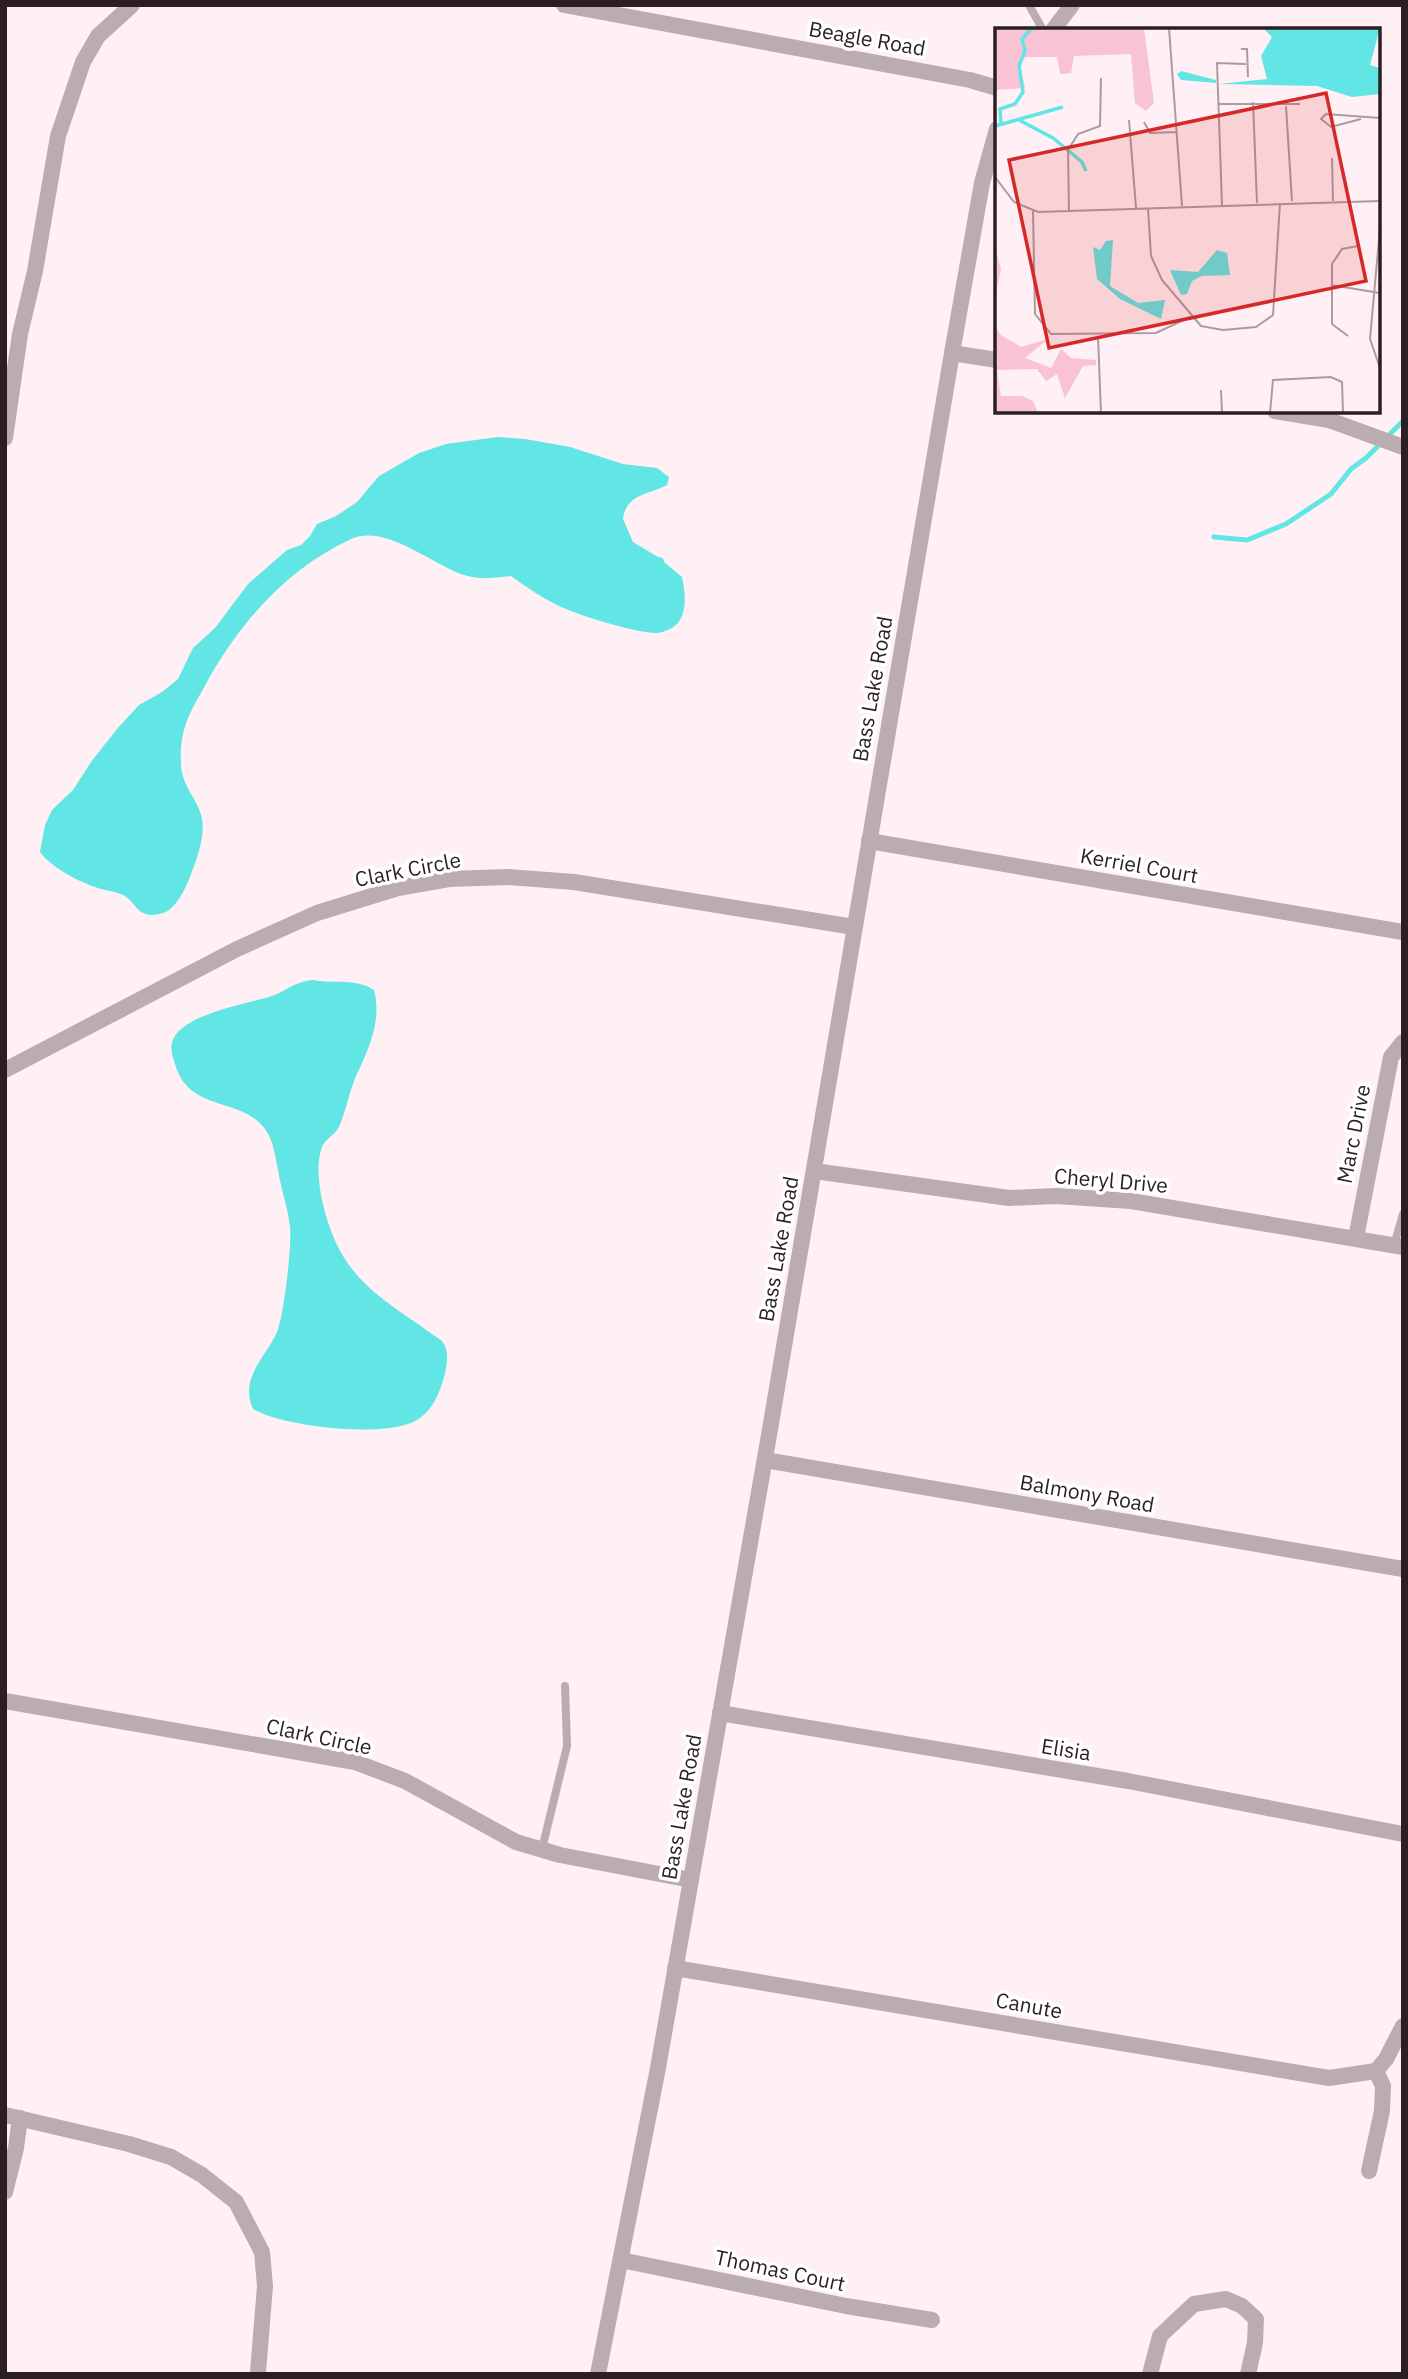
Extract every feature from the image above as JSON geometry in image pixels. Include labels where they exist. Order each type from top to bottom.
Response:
[{"type":"street","points":[[5,438],[10,371],[35,271],[58,136],[83,62],[98,36],[132,5]]},
{"type":"street","name":"Beagle Road","points":[[564,5],[970,80],[995,87]]},
{"type":"street","points":[[1055,28],[1072,5]]},
{"type":"street","name":"Bass Lake Road","points":[[598,2374],[658,2068],[765,1460],[952,353],[982,183],[995,137]]},
{"type":"street","points":[[952,353],[995,360]]},
{"type":"street","points":[[1287,413],[1329,420],[1403,447]]},
{"type":"street","name":"Kerriel Court","points":[[869,841],[1403,932]]},
{"type":"street","name":"Clark Circle","points":[[6,1068],[237,949],[317,913],[398,888],[449,879],[508,877],[574,882],[854,927]]},
{"type":"street","name":"Marc Drive","points":[[1356,1238],[1391,1057],[1403,1042]]},
{"type":"street","name":"Cheryl Drive","points":[[814,1171],[1009,1198],[1056,1196],[1131,1200],[1399,1246]]},
{"type":"street","name":"Balmony Road","points":[[765,1460],[1403,1569]]},
{"type":"street","name":"Clark Circle","points":[[5,1701],[355,1762],[405,1781],[516,1842],[691,1880]]},
{"type":"street","name":"Elisia","points":[[720,1713],[1128,1781],[1403,1834]]},
{"type":"street","name":"Canute","points":[[675,1968],[1329,2078],[1376,2071]]},
{"type":"street","points":[[1369,2171],[1382,2111],[1383,2086],[1376,2071],[1386,2059],[1403,2025]]},
{"type":"street","points":[[5,2192],[16,2148],[13,2116],[171,2157],[202,2175],[236,2202],[262,2252],[265,2286],[258,2372]]},
{"type":"street","name":"Thomas Court","points":[[621,2260],[846,2306],[932,2320]]},
{"type":"street","points":[[1150,2374],[1160,2336],[1194,2304],[1226,2299],[1242,2306],[1256,2319],[1255,2343],[1248,2374]]},
{"type":"lane","points":[[1029,5],[1042,28]]},
{"type":"lane","points":[[1399,1246],[1403,1214]]},
{"type":"lane","points":[[542,1849],[568,1746],[565,1686]]},
{"type":"water","points":[[498,437],[570,447],[623,464],[657,468],[669,477],[667,485],[633,500],[623,519],[633,542],[663,558],[664,562],[682,577],[684,608],[677,624],[657,633],[621,627],[557,605],[511,576],[470,577],[409,547],[379,536],[351,539],[328,551],[286,581],[250,618],[220,660],[191,712],[182,741],[181,766],[182,774],[200,812],[203,830],[192,872],[174,906],[163,913],[148,915],[123,895],[66,874],[45,858],[40,852],[45,825],[52,810],[73,790],[91,762],[139,705],[178,679],[193,648],[215,628],[248,584],[287,550],[301,545],[317,524],[336,516],[357,502],[379,476],[419,453],[446,444]]},
{"type":"water","points":[[313,980],[360,984],[374,990],[376,1012],[370,1045],[339,1127],[323,1144],[319,1166],[320,1188],[330,1227],[352,1268],[382,1298],[445,1345],[446,1368],[435,1400],[420,1418],[406,1425],[363,1430],[311,1426],[253,1409],[249,1387],[256,1368],[277,1332],[289,1263],[290,1227],[274,1149],[265,1129],[255,1119],[192,1090],[182,1080],[172,1051],[172,1043],[177,1033],[199,1018],[269,997],[301,982]]},
{"type":"waterway","points":[[1214,537],[1247,540],[1286,524],[1331,494],[1351,469],[1403,421]]}]
